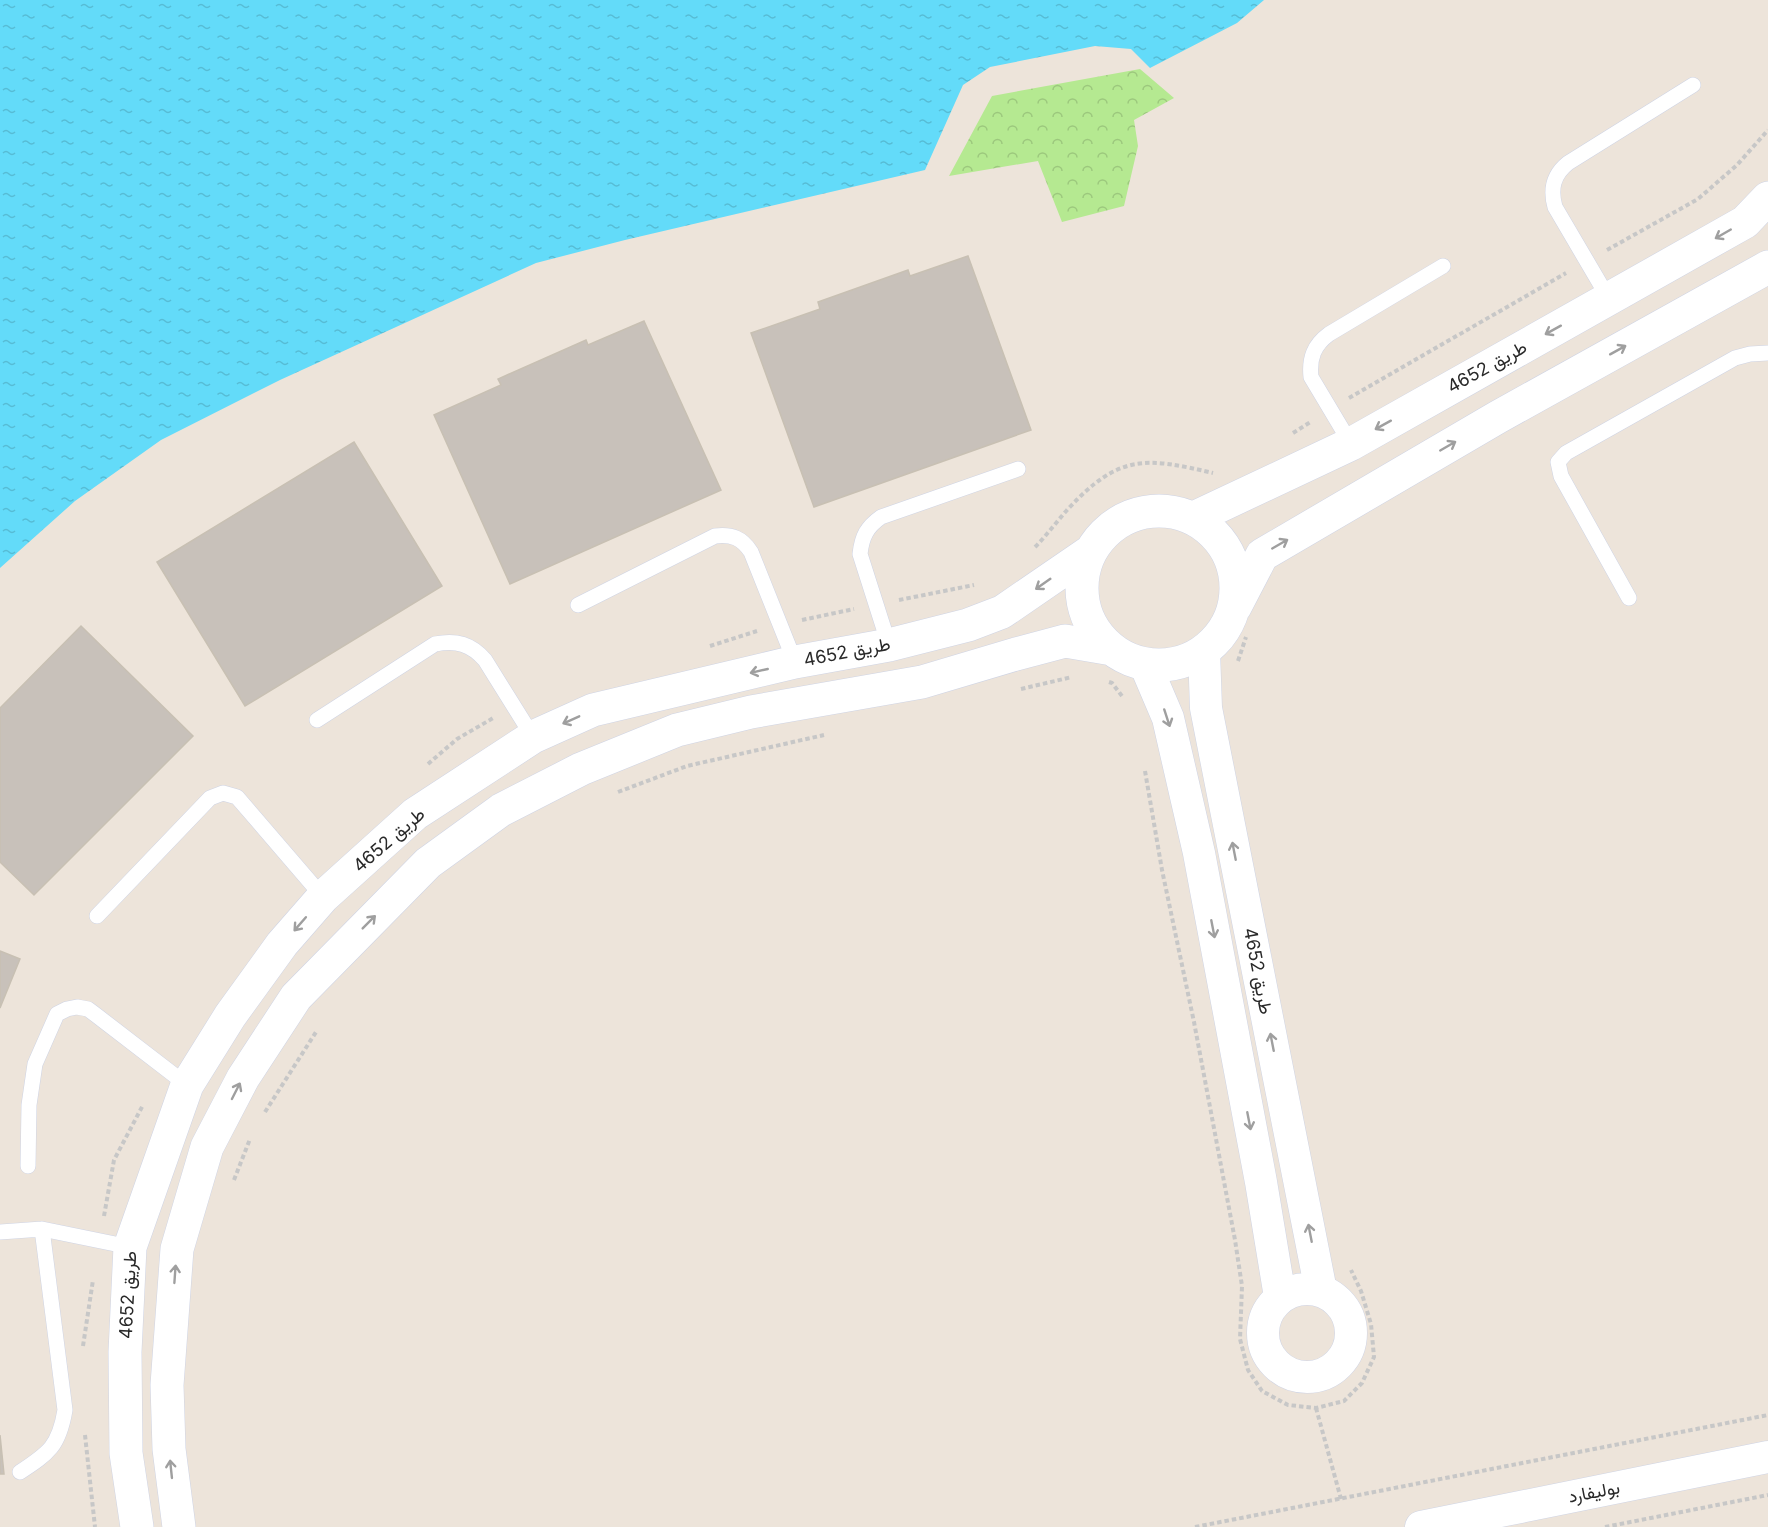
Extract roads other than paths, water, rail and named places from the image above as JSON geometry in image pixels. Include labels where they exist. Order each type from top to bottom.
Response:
[{"type":"street","name":"طريق 4652","points":[[1194,518],[1350,444],[1745,222],[1768,198]]},
{"type":"street","points":[[179,1527],[169,1449],[167,1385],[177,1249],[207,1147],[243,1078],[296,997],[428,863],[501,810],[581,769],[677,730],[752,712],[922,682],[1065,641],[1112,650],[1145,664],[1166,665],[1186,660],[1204,651],[1223,632],[1262,555],[1498,417],[1768,267]]},
{"type":"street","points":[[1112,650],[1094,629],[1083,604],[1083,577],[1091,551],[1106,532],[1125,519],[1148,511],[1171,512],[1194,518],[1215,534],[1230,555],[1237,580],[1235,607]]},
{"type":"street","name":"طريق 4652","points":[[137,1527],[126,1453],[125,1352],[130,1247],[187,1085],[230,1016],[282,944],[323,897],[415,814],[533,737],[593,710],[795,662],[889,645],[968,625],[1002,612],[1091,551]]},
{"type":"street","name":"طريق 4652","points":[[1204,651],[1206,708],[1321,1291]]},
{"type":"street","name":"طريق 4652","points":[[1145,664],[1168,718],[1199,853],[1261,1182],[1280,1297]]},
{"type":"street","points":[[1300,1289],[1321,1291],[1336,1299],[1347,1312],[1351,1329],[1350,1346],[1342,1361],[1329,1372],[1313,1377],[1296,1377],[1281,1370],[1268,1357],[1262,1341],[1263,1324],[1269,1309],[1280,1297],[1300,1289]]},
{"type":"street","name":"بوليفارد","points":[[1421,1527],[1768,1457]]},
{"type":"lane","points":[[1609,299],[1555,207],[1552,191],[1556,175],[1568,163],[1693,86]]},
{"type":"lane","points":[[1350,444],[1311,377],[1310,367],[1315,348],[1329,334],[1443,267]]},
{"type":"lane","points":[[1629,598],[1560,476],[1558,462],[1566,453],[1735,358],[1768,353]]},
{"type":"lane","points":[[889,645],[860,554],[865,532],[881,517],[1018,469]]},
{"type":"lane","points":[[578,605],[715,536],[736,537],[745,543],[751,552],[795,662]]},
{"type":"lane","points":[[317,720],[435,644],[449,641],[463,643],[476,650],[485,660],[533,737]]},
{"type":"lane","points":[[97,916],[210,798],[223,793],[237,797],[323,897]]},
{"type":"lane","points":[[28,1166],[29,1105],[35,1064],[57,1014],[77,1007],[88,1010],[187,1085]]},
{"type":"lane","points":[[0,1232],[42,1229],[130,1247]]},
{"type":"lane","points":[[20,1472],[44,1456],[61,1433],[65,1410],[42,1229]]},
{"type":"water","points":[[0,0],[1264,0],[1237,23],[1150,68],[1131,49],[1095,46],[990,67],[963,85],[925,170],[536,263],[280,380],[161,440],[75,501],[0,568]]}]
